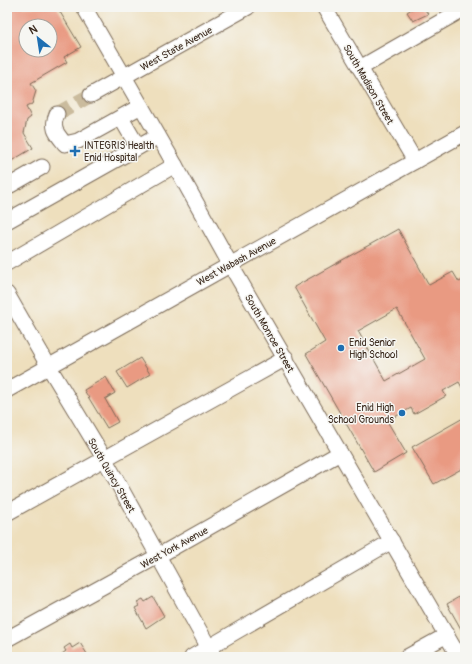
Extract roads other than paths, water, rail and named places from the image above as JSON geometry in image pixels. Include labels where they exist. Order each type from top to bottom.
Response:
[{"type":"street","name":"South Monroe Street","points":[[84,7],[230,264],[459,657]]},
{"type":"street","name":"West State Avenue","points":[[91,95],[248,7]]},
{"type":"street","name":"South Madison Street","points":[[324,7],[414,161]]},
{"type":"street","points":[[360,68],[465,8]]},
{"type":"street","points":[[57,114],[54,122],[56,132],[65,144],[78,141],[141,106]]},
{"type":"street","points":[[121,118],[138,147]]},
{"type":"street","name":"West Wabash Avenue","points":[[7,390],[465,133]]},
{"type":"street","points":[[7,221],[158,136]]},
{"type":"street","points":[[7,263],[175,165]]},
{"type":"street","points":[[7,186],[42,166]]},
{"type":"street","name":"South Quincy Street","points":[[7,294],[104,458],[212,652]]},
{"type":"street","points":[[7,513],[286,358]]},
{"type":"street","name":"West York Avenue","points":[[7,639],[340,453]]},
{"type":"street","points":[[192,657],[212,652],[392,542]]},
{"type":"street","points":[[407,657],[447,635]]},
{"type":"tunnel","points":[[57,114],[91,95]]},
{"type":"place","name":"INTEGRIS Health Enid Hospital","points":[[75,151]]},
{"type":"place","name":"Enid Senior High School","points":[[341,348]]},
{"type":"place","name":"Enid High School Grounds","points":[[402,413]]}]
